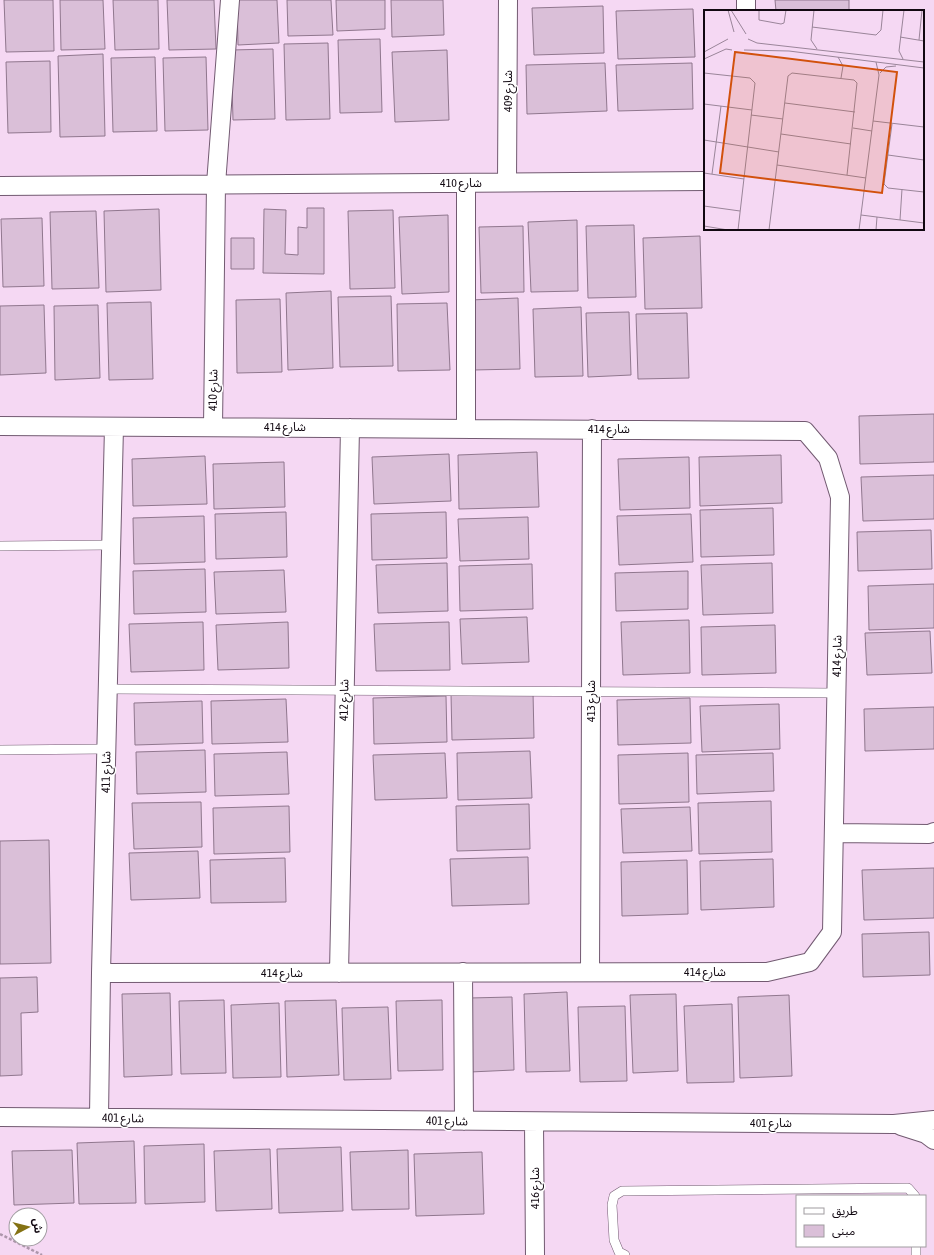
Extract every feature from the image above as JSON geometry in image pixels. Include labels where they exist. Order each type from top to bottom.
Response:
[{"type":"street","points":[[216,184],[230,0]]},
{"type":"street","name":"شارع 409","points":[[507,182],[508,0]]},
{"type":"street","name":"شارع 410","points":[[0,186],[704,180]]},
{"type":"street","points":[[466,183],[466,428]]},
{"type":"street","name":"شارع 410","points":[[213,427],[216,184]]},
{"type":"street","name":"شارع 414","points":[[0,426],[805,430],[828,458],[840,497],[832,932],[810,962],[767,972],[101,973]]},
{"type":"street","name":"شارع 411","points":[[99,1118],[107,689],[114,427]]},
{"type":"street","name":"شارع 412","points":[[339,973],[350,428]]},
{"type":"street","name":"شارع 413","points":[[590,972],[592,429]]},
{"type":"street","points":[[834,833],[932,834]]},
{"type":"street","points":[[463,972],[464,1121]]},
{"type":"street","name":"شارع 401","points":[[0,1117],[894,1124],[934,1120]]},
{"type":"street","name":"شارع 416","points":[[534,1122],[535,1255]]},
{"type":"street","name":"شارع 401","points":[[894,1124],[926,1134],[934,1140]]},
{"type":"lane","points":[[0,546],[111,544]]},
{"type":"lane","points":[[107,689],[836,693]]},
{"type":"lane","points":[[0,750],[106,749]]},
{"type":"lane","points":[[625,1255],[619,1252],[614,1240],[612,1205],[614,1196],[622,1190],[908,1188],[914,1195]]},
{"type":"path","points":[[0,1234],[42,1255]]},
{"type":"building","points":[[4,0],[53,0],[54,51],[6,52]]},
{"type":"building","points":[[60,0],[103,0],[105,49],[61,50]]},
{"type":"building","points":[[113,0],[158,0],[159,49],[115,50]]},
{"type":"building","points":[[167,0],[214,0],[216,49],[169,50]]},
{"type":"building","points":[[237,0],[277,0],[279,43],[238,45]]},
{"type":"building","points":[[287,0],[331,0],[333,35],[288,36]]},
{"type":"building","points":[[336,0],[385,0],[385,29],[337,31]]},
{"type":"building","points":[[391,0],[443,0],[444,35],[392,37]]},
{"type":"building","points":[[775,0],[849,0],[849,10],[776,10]]},
{"type":"building","points":[[603,6],[604,53],[534,55],[532,8]]},
{"type":"building","points":[[693,9],[695,57],[618,59],[616,11]]},
{"type":"building","points":[[380,39],[382,112],[340,113],[338,40]]},
{"type":"building","points":[[328,43],[330,119],[286,120],[284,44]]},
{"type":"building","points":[[273,49],[275,119],[233,120],[231,50]]},
{"type":"building","points":[[447,50],[449,120],[395,122],[392,52]]},
{"type":"building","points":[[103,54],[105,136],[60,137],[58,56]]},
{"type":"building","points":[[155,57],[157,131],[113,132],[111,58]]},
{"type":"building","points":[[206,57],[208,130],[165,131],[163,58]]},
{"type":"building","points":[[50,61],[51,132],[8,133],[6,62]]},
{"type":"building","points":[[605,63],[607,111],[527,114],[526,65]]},
{"type":"building","points":[[692,63],[693,109],[618,111],[616,65]]},
{"type":"building","points":[[307,208],[324,208],[324,274],[263,273],[264,209],[286,210],[285,254],[298,255],[298,227],[307,228]]},
{"type":"building","points":[[159,209],[161,290],[106,292],[104,211]]},
{"type":"building","points":[[393,210],[395,288],[350,289],[348,211]]},
{"type":"building","points":[[96,211],[99,288],[52,289],[50,212]]},
{"type":"building","points":[[448,215],[449,292],[402,294],[399,217]]},
{"type":"building","points":[[42,218],[44,286],[3,287],[1,219]]},
{"type":"building","points":[[577,220],[578,291],[531,292],[528,222]]},
{"type":"building","points":[[634,225],[636,297],[588,298],[586,226]]},
{"type":"building","points":[[523,226],[524,292],[481,293],[479,227]]},
{"type":"building","points":[[700,236],[702,308],[645,309],[643,238]]},
{"type":"building","points":[[231,238],[254,238],[254,269],[231,269]]},
{"type":"building","points":[[331,291],[333,368],[288,370],[286,293]]},
{"type":"building","points":[[391,296],[393,366],[340,367],[338,297]]},
{"type":"building","points":[[518,298],[520,369],[473,370],[470,300]]},
{"type":"building","points":[[280,299],[282,372],[237,373],[236,300]]},
{"type":"building","points":[[151,302],[153,379],[109,380],[107,303]]},
{"type":"building","points":[[447,303],[450,370],[398,371],[397,304]]},
{"type":"building","points":[[44,305],[46,373],[0,375],[0,306]]},
{"type":"building","points":[[98,305],[100,378],[55,380],[54,306]]},
{"type":"building","points":[[581,307],[583,376],[535,377],[533,309]]},
{"type":"building","points":[[629,312],[631,375],[588,377],[586,313]]},
{"type":"building","points":[[687,313],[689,378],[638,379],[636,314]]},
{"type":"building","points":[[934,414],[934,462],[860,464],[859,416]]},
{"type":"building","points":[[537,452],[539,507],[459,509],[458,455]]},
{"type":"building","points":[[449,454],[451,501],[374,504],[372,457]]},
{"type":"building","points":[[781,455],[782,503],[700,506],[699,457]]},
{"type":"building","points":[[205,456],[207,504],[133,506],[132,459]]},
{"type":"building","points":[[689,457],[690,508],[620,510],[618,459]]},
{"type":"building","points":[[284,462],[285,507],[214,509],[213,464]]},
{"type":"building","points":[[934,475],[934,519],[863,521],[861,477]]},
{"type":"building","points":[[773,508],[774,555],[701,557],[700,510]]},
{"type":"building","points":[[286,512],[287,557],[216,559],[215,514]]},
{"type":"building","points":[[446,512],[447,558],[372,560],[371,514]]},
{"type":"building","points":[[691,514],[693,562],[619,565],[617,516]]},
{"type":"building","points":[[204,516],[205,562],[134,564],[133,518]]},
{"type":"building","points":[[528,517],[529,559],[460,561],[458,519]]},
{"type":"building","points":[[931,530],[932,569],[858,571],[857,532]]},
{"type":"building","points":[[447,563],[448,611],[378,613],[376,565]]},
{"type":"building","points":[[772,563],[773,613],[703,615],[701,565]]},
{"type":"building","points":[[532,564],[533,609],[460,611],[459,566]]},
{"type":"building","points":[[205,569],[206,612],[134,614],[133,571]]},
{"type":"building","points":[[284,570],[286,612],[216,614],[214,572]]},
{"type":"building","points":[[688,571],[688,609],[616,611],[615,573]]},
{"type":"building","points":[[934,584],[934,628],[869,630],[868,586]]},
{"type":"building","points":[[527,617],[529,662],[462,664],[460,619]]},
{"type":"building","points":[[689,620],[690,673],[623,675],[621,622]]},
{"type":"building","points":[[203,622],[204,670],[131,672],[129,624]]},
{"type":"building","points":[[288,622],[289,668],[218,670],[216,625]]},
{"type":"building","points":[[449,622],[450,670],[376,671],[374,624]]},
{"type":"building","points":[[775,625],[776,673],[702,675],[701,627]]},
{"type":"building","points":[[930,631],[932,673],[867,675],[865,633]]},
{"type":"building","points":[[533,692],[534,738],[452,740],[451,694]]},
{"type":"building","points":[[446,696],[447,742],[374,744],[373,698]]},
{"type":"building","points":[[690,698],[691,743],[618,745],[617,700]]},
{"type":"building","points":[[286,699],[288,742],[212,744],[211,701]]},
{"type":"building","points":[[202,701],[203,743],[135,745],[134,703]]},
{"type":"building","points":[[779,704],[780,749],[702,752],[700,706]]},
{"type":"building","points":[[934,707],[934,749],[865,751],[864,709]]},
{"type":"building","points":[[205,750],[206,792],[137,794],[136,752]]},
{"type":"building","points":[[530,751],[532,798],[458,800],[457,753]]},
{"type":"building","points":[[287,752],[289,794],[215,796],[214,754]]},
{"type":"building","points":[[445,753],[447,798],[375,800],[373,755]]},
{"type":"building","points":[[688,753],[689,802],[619,804],[618,755]]},
{"type":"building","points":[[773,753],[774,791],[697,794],[696,755]]},
{"type":"building","points":[[771,801],[772,852],[699,854],[698,803]]},
{"type":"building","points":[[201,802],[202,847],[134,849],[132,803]]},
{"type":"building","points":[[529,804],[530,849],[457,851],[456,806]]},
{"type":"building","points":[[289,806],[290,852],[214,854],[213,808]]},
{"type":"building","points":[[690,807],[692,851],[623,853],[621,809]]},
{"type":"building","points":[[49,840],[51,963],[0,964],[0,841]]},
{"type":"building","points":[[198,851],[200,898],[131,900],[129,853]]},
{"type":"building","points":[[528,857],[529,904],[452,906],[450,859]]},
{"type":"building","points":[[285,858],[286,902],[211,903],[210,860]]},
{"type":"building","points":[[773,859],[774,907],[701,910],[700,861]]},
{"type":"building","points":[[687,860],[688,914],[622,916],[621,862]]},
{"type":"building","points":[[934,868],[934,918],[864,920],[862,870]]},
{"type":"building","points":[[929,932],[930,975],[863,977],[862,934]]},
{"type":"building","points":[[37,977],[38,1012],[21,1013],[22,1075],[0,1076],[0,978]]},
{"type":"building","points":[[567,992],[570,1071],[526,1072],[524,994]]},
{"type":"building","points":[[170,993],[172,1075],[124,1077],[122,994]]},
{"type":"building","points":[[676,994],[678,1071],[633,1073],[630,995]]},
{"type":"building","points":[[789,995],[792,1076],[740,1078],[738,997]]},
{"type":"building","points":[[512,997],[514,1070],[470,1072],[469,998]]},
{"type":"building","points":[[224,1000],[226,1073],[181,1074],[179,1001]]},
{"type":"building","points":[[336,1000],[339,1075],[287,1077],[285,1001]]},
{"type":"building","points":[[442,1000],[443,1070],[398,1071],[396,1001]]},
{"type":"building","points":[[279,1003],[281,1077],[233,1078],[231,1005]]},
{"type":"building","points":[[732,1004],[734,1082],[687,1083],[684,1006]]},
{"type":"building","points":[[625,1006],[627,1081],[580,1082],[578,1007]]},
{"type":"building","points":[[388,1007],[391,1079],[344,1080],[342,1008]]},
{"type":"building","points":[[134,1141],[136,1203],[79,1204],[77,1143]]},
{"type":"building","points":[[204,1144],[205,1202],[145,1204],[144,1146]]},
{"type":"building","points":[[341,1147],[343,1211],[279,1213],[277,1149]]},
{"type":"building","points":[[270,1149],[272,1209],[216,1211],[214,1151]]},
{"type":"building","points":[[72,1150],[74,1203],[14,1205],[12,1151]]},
{"type":"building","points":[[408,1150],[409,1209],[352,1210],[350,1152]]},
{"type":"building","points":[[482,1152],[484,1214],[416,1216],[414,1154]]}]
